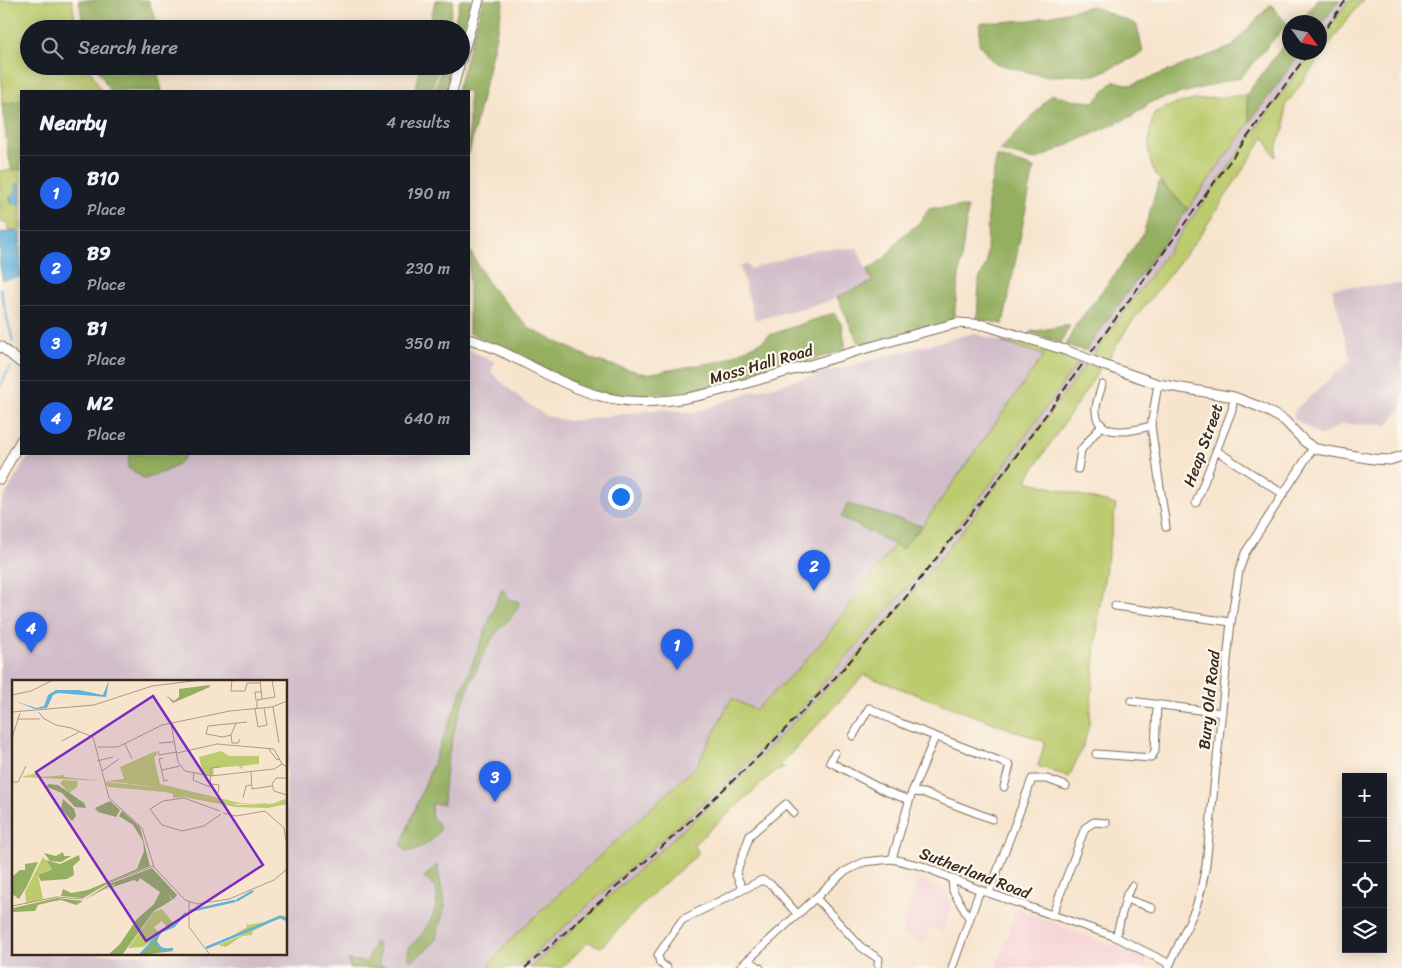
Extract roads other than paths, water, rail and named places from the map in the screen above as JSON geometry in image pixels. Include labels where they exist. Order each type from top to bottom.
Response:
[{"type":"street","points":[[470,30],[479,0]]},
{"type":"street","points":[[452,90],[457,75]]},
{"type":"street","name":"Moss Hall Road","points":[[470,339],[488,345],[584,391],[611,398],[648,402],[694,398],[958,324],[984,325],[1065,350],[1158,384],[1234,397],[1284,420],[1313,448]]},
{"type":"street","points":[[0,346],[20,362]]},
{"type":"street","points":[[1158,384],[1152,426],[1166,527]]},
{"type":"street","points":[[1102,385],[1096,413],[1102,425],[1110,430],[1122,431],[1152,426]]},
{"type":"street","name":"Heap Street","points":[[1196,503],[1217,451],[1234,397]]},
{"type":"street","points":[[1078,469],[1081,450],[1102,425]]},
{"type":"street","points":[[0,479],[20,442]]},
{"type":"street","points":[[1313,448],[1374,460],[1390,460],[1402,456]]},
{"type":"street","name":"Bury Old Road","points":[[1169,966],[1196,907],[1201,890],[1231,622],[1239,572],[1245,553],[1313,448]]},
{"type":"street","points":[[1217,451],[1283,494]]},
{"type":"street","points":[[1115,606],[1231,622]]},
{"type":"street","points":[[1131,701],[1222,713]]},
{"type":"street","points":[[1096,754],[1151,758],[1156,751],[1157,705]]},
{"type":"street","points":[[852,736],[869,708],[935,737],[1010,765],[1004,787]]},
{"type":"street","points":[[892,860],[912,792],[935,737]]},
{"type":"street","points":[[835,753],[830,762],[885,791],[910,800]]},
{"type":"street","points":[[988,893],[1032,779],[1047,779],[1066,786]]},
{"type":"street","points":[[912,792],[924,793],[992,819]]},
{"type":"street","points":[[742,888],[736,874],[750,835],[786,804],[794,813]]},
{"type":"street","points":[[1052,916],[1085,828],[1094,822],[1106,823]]},
{"type":"street","points":[[1074,830],[1082,834]]},
{"type":"street","name":"Sutherland Road","points":[[739,968],[844,872],[864,862],[892,860],[922,866],[988,893],[1116,937],[1169,966]]},
{"type":"street","points":[[952,879],[953,891],[969,918]]},
{"type":"street","points":[[667,968],[660,963],[658,955],[682,920],[742,888],[762,880],[772,885],[798,915]]},
{"type":"street","points":[[1116,937],[1126,899],[1132,886]]},
{"type":"street","points":[[952,968],[980,890]]},
{"type":"street","points":[[816,898],[861,947],[879,959],[878,964]]},
{"type":"street","points":[[1126,899],[1152,908]]},
{"type":"street","points":[[748,960],[760,968]]},
{"type":"water","points":[[20,183],[20,202],[18,205],[11,203],[10,197],[16,193],[16,185]]},
{"type":"water","points":[[20,231],[20,277],[3,280],[0,265],[0,233]]},
{"type":"waterway","points":[[0,288],[13,342]]},
{"type":"waterway","points":[[0,386],[10,367]]},
{"type":"railway","points":[[1327,27],[1346,0]]},
{"type":"railway","points":[[525,968],[674,836],[761,754],[833,680],[895,611],[1008,467],[1303,60]]},
{"type":"place","name":"B9","points":[[814,591]]},
{"type":"place","name":"M2","points":[[31,653]]},
{"type":"place","name":"B10","points":[[677,670]]},
{"type":"place","name":"B1","points":[[495,802]]}]
